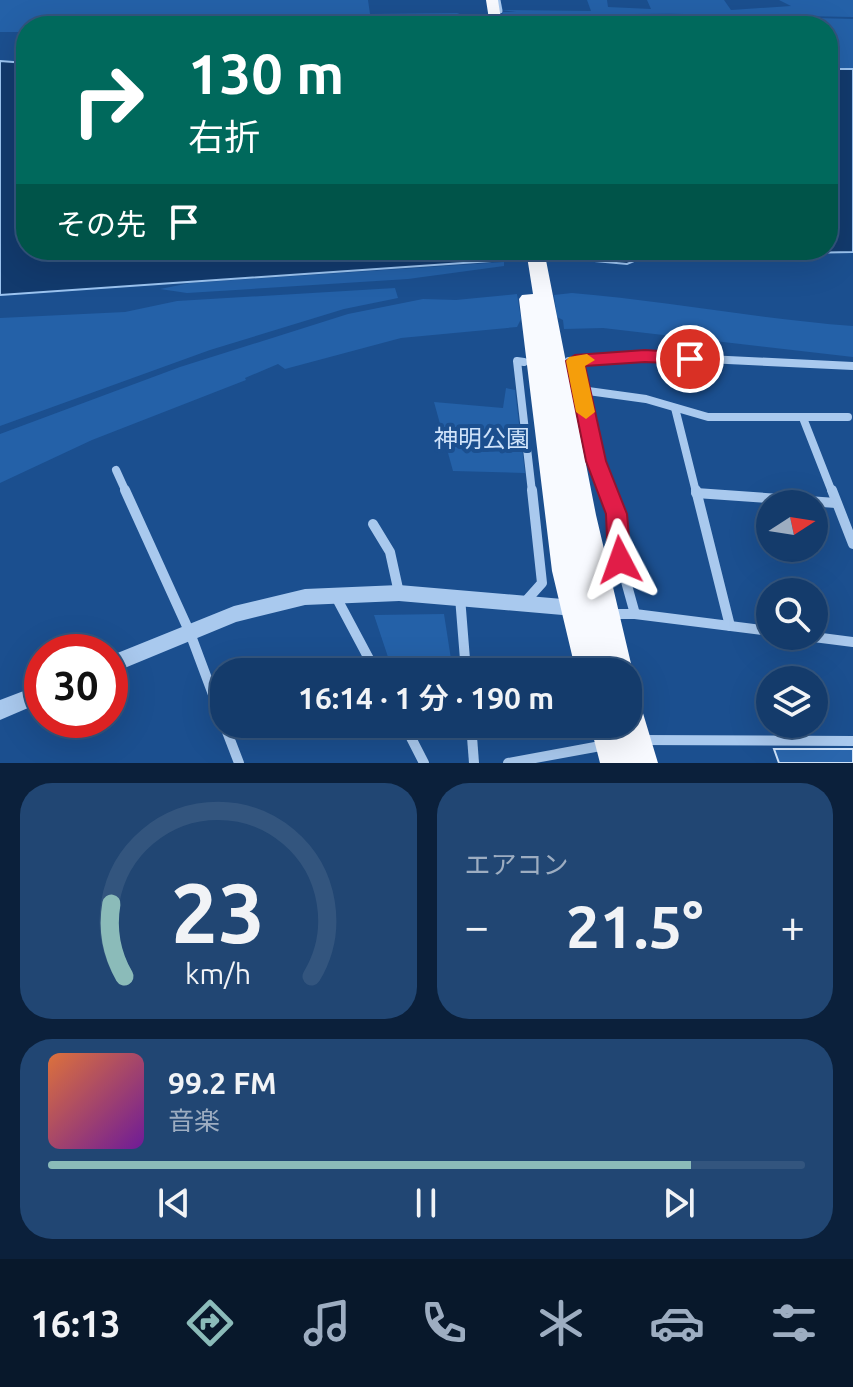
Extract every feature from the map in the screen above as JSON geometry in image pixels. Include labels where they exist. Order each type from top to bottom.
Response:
[{"type":"highway","points":[[524,260],[614,658]]},
{"type":"highway","points":[[536,260],[540,322],[574,608],[587,658]]},
{"type":"street","points":[[498,0],[500,11]]},
{"type":"street","points":[[635,614],[620,560],[616,514],[596,461],[572,361],[645,356],[853,366]]},
{"type":"street","points":[[524,362],[517,361],[542,583],[525,602]]},
{"type":"street","points":[[581,390],[646,399],[708,417],[848,417]]},
{"type":"street","points":[[675,408],[730,626]]},
{"type":"street","points":[[803,418],[853,544]]},
{"type":"street","points":[[116,470],[190,633],[210,687]]},
{"type":"street","points":[[696,493],[836,503]]},
{"type":"street","points":[[373,524],[390,552],[399,593]]},
{"type":"street","points":[[128,658],[250,609],[305,597],[335,595],[399,593],[525,602],[603,614],[635,614],[756,629]]},
{"type":"street","points":[[335,595],[369,658]]},
{"type":"street","points":[[460,597],[465,658]]},
{"type":"street","points":[[828,639],[853,642]]},
{"type":"street","points":[[0,710],[24,700]]},
{"type":"street","points":[[229,738],[239,763]]},
{"type":"street","points":[[411,738],[424,763]]},
{"type":"street","points":[[472,738],[474,763]]},
{"type":"street","points":[[508,763],[623,741],[853,741]]},
{"type":"green space","points":[[0,0],[368,0],[370,14],[457,13],[462,16],[16,16],[16,32],[0,32]]},
{"type":"green space","points":[[500,0],[503,10],[591,11],[587,0],[607,0],[608,7],[651,9],[647,0],[724,0],[731,10],[791,6],[779,0],[853,0],[853,17],[631,13],[742,16],[503,16],[502,12],[516,12],[501,10]]},
{"type":"green space","points":[[838,19],[853,19],[853,69],[838,69]]},
{"type":"green space","points":[[504,262],[504,266],[408,279],[187,293],[160,289],[190,283]]},
{"type":"green space","points":[[395,288],[398,298],[344,309],[210,350],[0,426],[0,318],[125,312],[177,301]]},
{"type":"green space","points":[[572,293],[853,326],[853,357],[603,328],[564,329],[563,320],[557,317],[554,295]]},
{"type":"green space","points":[[517,294],[521,319],[517,327],[401,338],[285,369],[278,364],[246,380],[92,440],[0,483],[0,434],[180,367],[348,314],[423,299],[456,300]]},
{"type":"green space","name":"神明公園","points":[[506,388],[515,390],[525,473],[453,471],[434,402],[503,408]]},
{"type":"green space","points":[[444,614],[451,658],[388,658],[374,615]]},
{"type":"shaded area","points":[[0,61],[16,62],[16,260],[508,260],[0,295]]},
{"type":"shaded area","points":[[838,69],[853,69],[853,252],[838,252]]},
{"type":"shaded area","points":[[584,260],[636,260],[627,264]]},
{"type":"building","points":[[774,749],[853,749],[853,763],[779,763]]},
{"type":"slow traffic","points":[[586,412],[575,361],[587,360]]},
{"type":"route","points":[[620,560],[616,514],[596,461],[575,361],[645,356],[690,359]]}]
